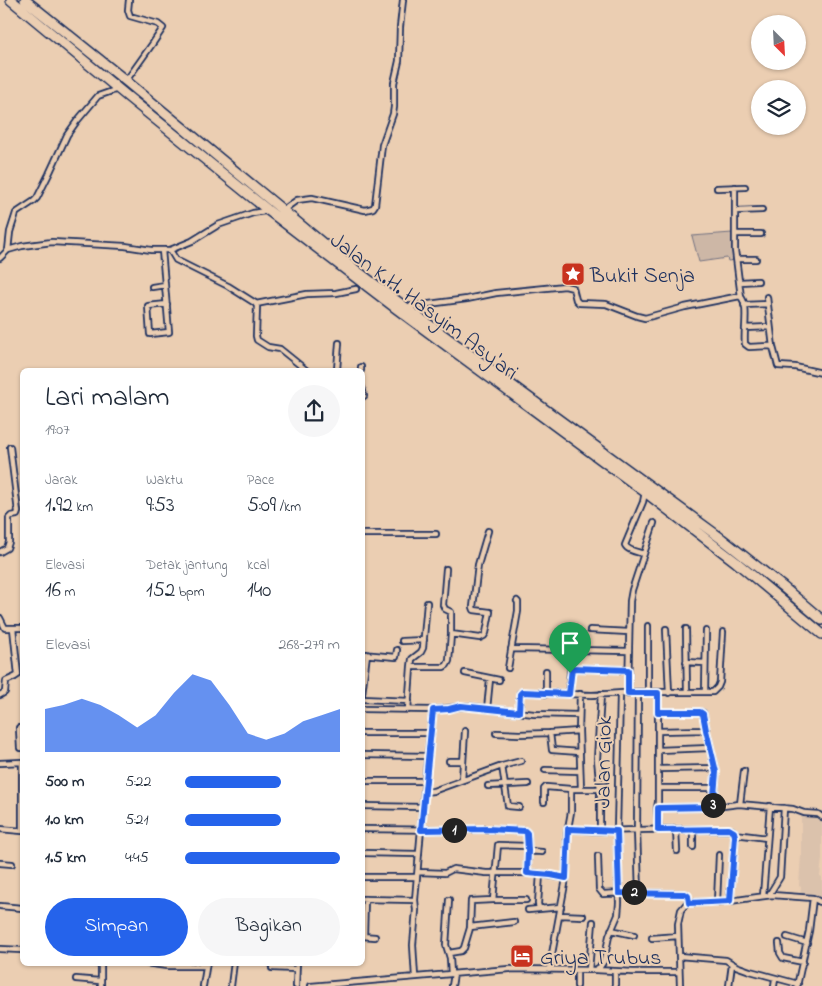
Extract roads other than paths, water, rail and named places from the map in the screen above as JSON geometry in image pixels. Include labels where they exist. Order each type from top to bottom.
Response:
[{"type":"highway","name":"Jalan K.H. Hasyim Asy'ari","points":[[10,0],[269,211],[397,309],[645,492],[736,562],[822,634]]},
{"type":"highway","name":"Jalan K.H. Hasyim Asy'ari","points":[[25,0],[334,253],[722,539],[822,620]]},
{"type":"highway","points":[[129,84],[136,97],[174,128],[172,131],[168,129]]},
{"type":"highway","points":[[184,129],[179,131],[211,157],[215,167]]},
{"type":"street","points":[[129,0],[128,10],[130,16],[158,24],[163,28],[129,84]]},
{"type":"street","points":[[282,209],[297,200],[312,198],[366,210],[373,208],[375,205],[382,145],[394,107],[394,83],[399,61],[403,0]]},
{"type":"street","points":[[8,250],[10,232],[16,213],[34,202],[67,135],[98,96],[118,89]]},
{"type":"street","points":[[735,187],[736,259],[741,297],[744,305],[744,342],[749,347],[772,347]]},
{"type":"street","points":[[717,188],[745,187]]},
{"type":"street","points":[[735,211],[762,210]]},
{"type":"street","points":[[0,258],[8,250],[52,242],[170,250],[192,242],[218,225],[253,212],[269,211]]},
{"type":"street","points":[[735,234],[762,234]]},
{"type":"street","points":[[162,250],[169,332],[150,334],[148,306],[166,304]]},
{"type":"street","points":[[170,250],[176,260],[228,286],[256,304],[307,294],[336,293],[356,289]]},
{"type":"street","points":[[736,259],[756,258]]},
{"type":"street","points":[[740,282],[758,281]]},
{"type":"street","points":[[152,286],[165,285]]},
{"type":"street","points":[[405,307],[467,299],[496,293],[565,286],[573,288],[576,300],[580,303],[609,305],[645,318],[737,296],[741,297]]},
{"type":"street","points":[[767,297],[772,347],[779,367],[795,367],[822,373]]},
{"type":"street","points":[[256,304],[257,340],[268,346],[280,349],[304,368]]},
{"type":"street","points":[[744,305],[768,304]]},
{"type":"street","points":[[745,328],[770,327]]},
{"type":"street","points":[[337,368],[339,343]]},
{"type":"street","points":[[0,552],[7,548],[9,542],[8,520],[11,516],[17,515],[18,512],[10,447]]},
{"type":"street","points":[[644,554],[631,550],[625,545],[643,502],[645,492]]},
{"type":"street","points":[[628,693],[630,601],[654,522]]},
{"type":"street","points":[[451,634],[480,638],[486,633],[490,612],[474,610],[473,607],[478,565],[488,531]]},
{"type":"street","points":[[365,534],[436,534]]},
{"type":"street","points":[[411,667],[444,667],[449,661],[451,613],[443,605],[446,570]]},
{"type":"street","points":[[508,668],[518,611],[517,600]]},
{"type":"street","points":[[408,710],[412,660],[421,652],[424,640],[426,603]]},
{"type":"street","points":[[0,618],[5,628],[20,628]]},
{"type":"street","points":[[648,626],[648,693]]},
{"type":"street","points":[[0,695],[5,692],[3,681],[18,675],[13,628]]},
{"type":"street","points":[[666,629],[669,693]]},
{"type":"street","points":[[686,629],[687,692]]},
{"type":"street","points":[[590,630],[628,632]]},
{"type":"street","points":[[705,692],[706,631]]},
{"type":"street","points":[[519,712],[520,694],[522,692],[546,694],[620,694],[638,692],[713,692],[720,682],[723,632]]},
{"type":"street","points":[[402,641],[424,640]]},
{"type":"street","points":[[511,649],[628,651]]},
{"type":"street","points":[[365,654],[396,657],[397,650]]},
{"type":"street","points":[[569,694],[574,650]]},
{"type":"street","points":[[686,662],[706,663]]},
{"type":"street","points":[[572,668],[628,670]]},
{"type":"street","points":[[546,671],[546,694]]},
{"type":"street","points":[[465,673],[500,680]]},
{"type":"street","points":[[487,708],[490,679]]},
{"type":"street","points":[[638,692],[638,892]]},
{"type":"street","points":[[658,693],[658,830]]},
{"type":"street","points":[[580,694],[580,789]]},
{"type":"street","points":[[600,831],[600,789],[597,759],[601,694]]},
{"type":"street","name":"Jalan Giok","points":[[592,970],[600,967],[604,960],[608,936],[618,915],[617,831],[620,694]]},
{"type":"street","points":[[365,699],[408,701]]},
{"type":"street","points":[[365,709],[433,710],[461,706],[534,714],[579,715]]},
{"type":"street","points":[[415,977],[413,945],[415,900],[433,710]]},
{"type":"street","points":[[658,712],[702,712],[715,768],[713,807]]},
{"type":"street","points":[[19,728],[20,748]]},
{"type":"street","points":[[658,731],[706,730]]},
{"type":"street","points":[[462,780],[465,731]]},
{"type":"street","points":[[496,733],[519,734],[579,731]]},
{"type":"street","points":[[550,732],[552,750],[579,752]]},
{"type":"street","points":[[365,733],[431,733]]},
{"type":"street","points":[[658,750],[710,748]]},
{"type":"street","points":[[365,756],[428,756]]},
{"type":"street","points":[[448,761],[463,762]]},
{"type":"street","points":[[424,792],[434,791],[521,761]]},
{"type":"street","points":[[0,763],[20,762]]},
{"type":"street","points":[[502,766],[508,806],[519,806]]},
{"type":"street","points":[[658,769],[715,768]]},
{"type":"street","points":[[545,770],[580,771]]},
{"type":"street","points":[[740,804],[744,771]]},
{"type":"street","points":[[365,781],[425,781]]},
{"type":"street","points":[[488,786],[528,784]]},
{"type":"street","points":[[544,802],[544,790],[546,787],[600,789]]},
{"type":"street","points":[[658,788],[715,788]]},
{"type":"street","points":[[549,970],[566,878],[571,789]]},
{"type":"street","points":[[658,808],[713,807],[740,804],[795,809],[805,813],[818,814],[822,817]]},
{"type":"street","points":[[365,806],[423,807]]},
{"type":"street","points":[[763,896],[770,806]]},
{"type":"street","points":[[769,895],[780,877],[784,808]]},
{"type":"street","points":[[0,829],[20,830]]},
{"type":"street","points":[[365,829],[505,830],[526,832],[528,849],[527,873]]},
{"type":"street","points":[[568,829],[600,831],[732,830],[734,834],[730,901]]},
{"type":"street","points":[[676,830],[677,851]]},
{"type":"street","points":[[693,830],[693,846]]},
{"type":"street","points":[[734,834],[767,838]]},
{"type":"street","points":[[493,900],[498,845],[542,852]]},
{"type":"street","points":[[365,853],[419,854]]},
{"type":"street","points":[[717,902],[719,855]]},
{"type":"street","points":[[598,856],[600,891],[602,894],[638,892],[646,894],[685,894],[688,896],[689,903]]},
{"type":"street","points":[[0,863],[12,864]]},
{"type":"street","points":[[365,877],[445,873],[453,869],[486,873],[540,874],[566,878]]},
{"type":"street","points":[[540,874],[538,906],[541,908]]},
{"type":"street","points":[[680,986],[678,922],[684,905],[689,903],[748,899],[769,895],[813,898],[822,903]]},
{"type":"street","points":[[679,956],[724,959],[750,971],[798,985],[807,943],[813,898]]},
{"type":"street","points":[[365,899],[415,900]]},
{"type":"street","points":[[449,900],[446,946],[451,961],[452,986]]},
{"type":"street","points":[[449,953],[463,949],[470,926],[471,901],[526,900]]},
{"type":"street","points":[[0,906],[20,908]]},
{"type":"street","points":[[528,910],[561,907]]},
{"type":"street","points":[[560,915],[584,916]]},
{"type":"street","points":[[470,926],[514,922]]},
{"type":"street","points":[[592,970],[593,922]]},
{"type":"street","points":[[611,930],[634,935]]},
{"type":"street","points":[[365,936],[375,937]]},
{"type":"street","points":[[652,938],[678,936]]},
{"type":"street","points":[[787,937],[807,943]]},
{"type":"street","points":[[779,943],[782,956],[786,959],[803,962]]},
{"type":"street","points":[[0,949],[20,950]]},
{"type":"street","points":[[729,986],[732,964]]},
{"type":"street","points":[[76,979],[101,984],[101,966]]},
{"type":"street","points":[[203,986],[207,966]]},
{"type":"street","points":[[231,986],[234,966]]},
{"type":"street","points":[[272,968],[296,969],[296,986]]},
{"type":"street","points":[[311,986],[509,969],[680,972]]},
{"type":"street","points":[[577,970],[577,986]]},
{"type":"street","points":[[615,972],[615,986]]},
{"type":"street","points":[[774,986],[775,979]]},
{"type":"place","name":"Bukit Senja","points":[[573,274]]},
{"type":"place","name":"Griya Trubus","points":[[522,956]]}]
